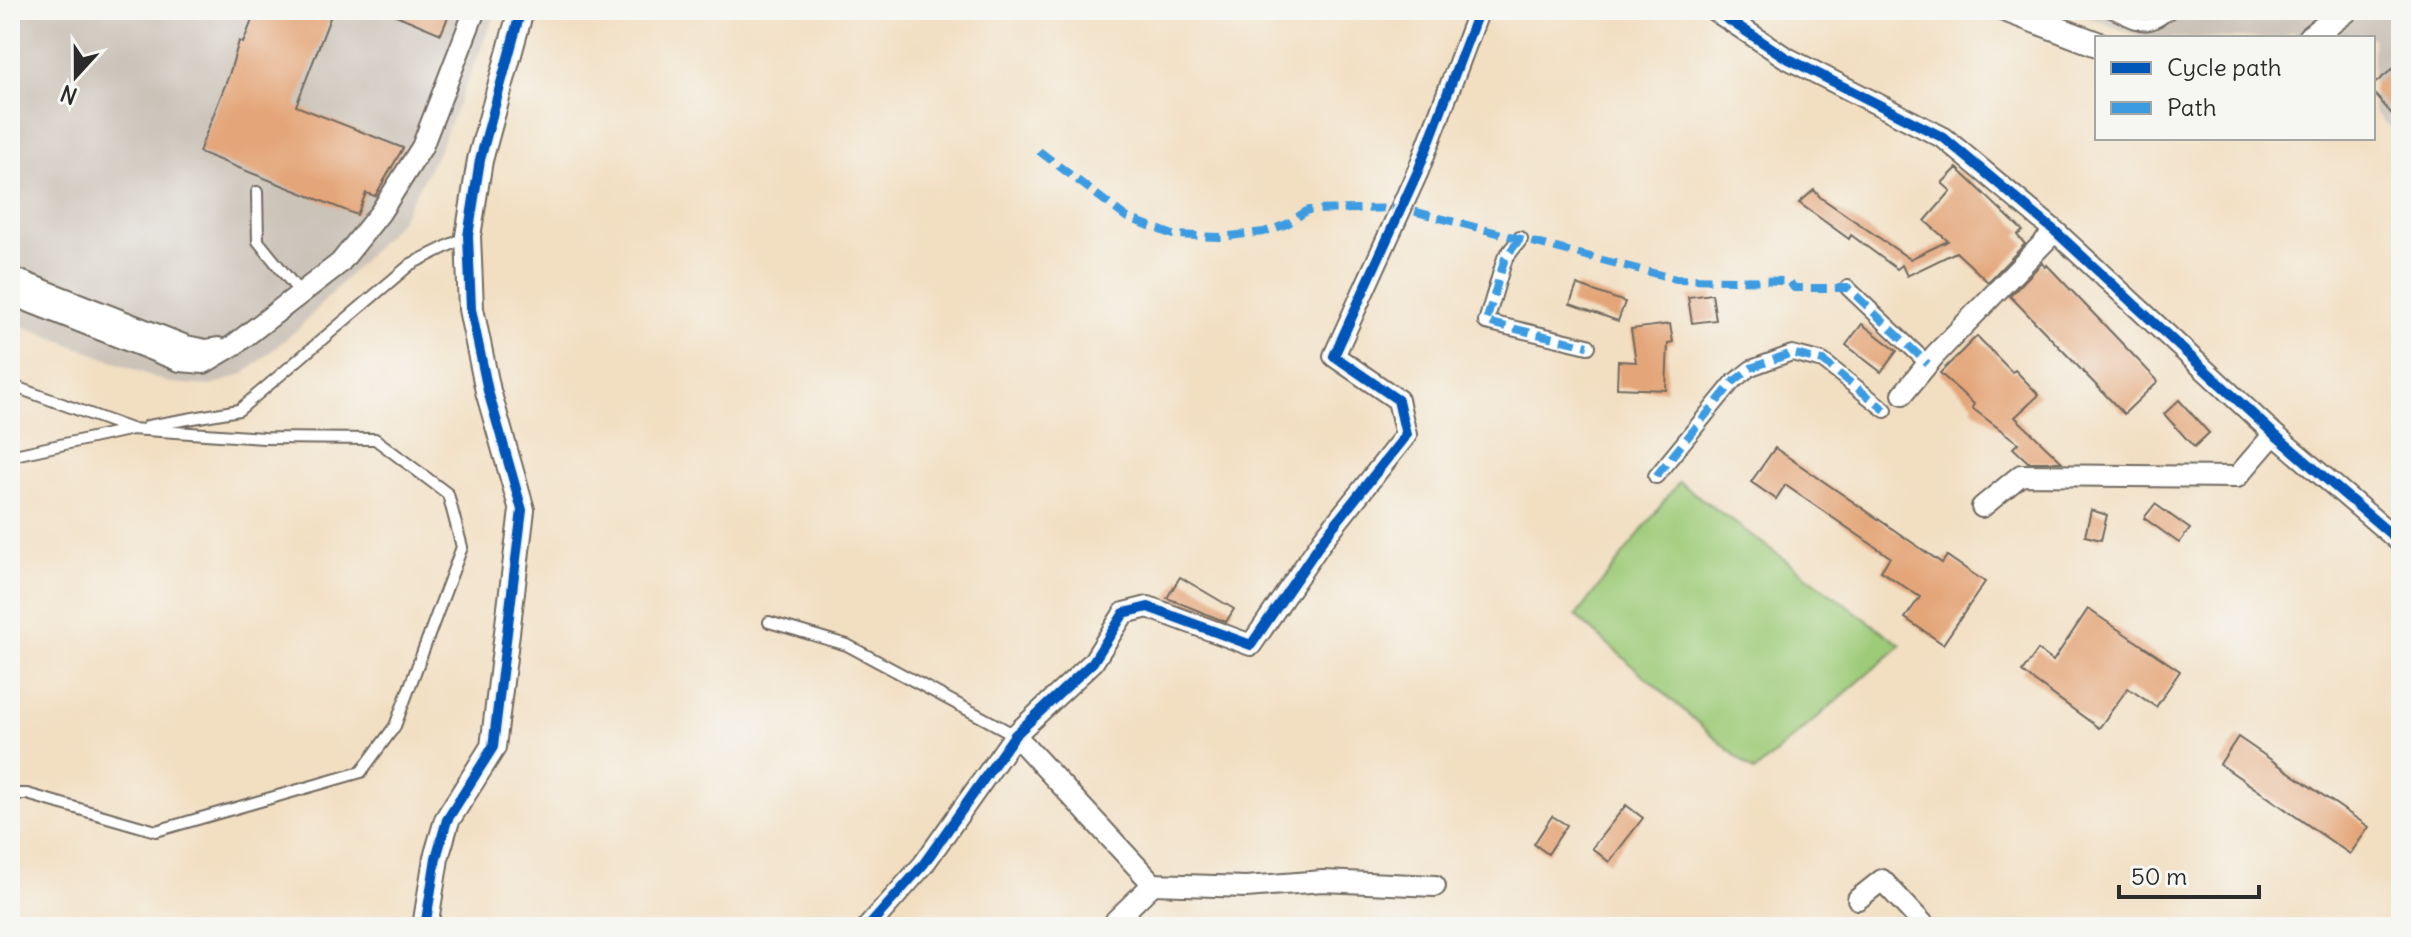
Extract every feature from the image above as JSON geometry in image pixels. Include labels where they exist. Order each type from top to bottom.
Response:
[{"type":"street","points":[[10,294],[180,361],[204,363],[234,345],[340,263],[380,213],[422,147],[475,10]]},
{"type":"street","points":[[425,927],[436,858],[447,820],[493,747],[522,510],[488,391],[474,322],[468,236],[480,160],[521,10]]},
{"type":"street","points":[[868,927],[923,865],[1015,735],[1093,662],[1124,613],[1148,607],[1251,645],[1324,538],[1406,435],[1398,400],[1334,356],[1418,171],[1479,10]]},
{"type":"street","points":[[1714,10],[1785,57],[1944,138],[2055,231],[2274,434],[2401,543]]},
{"type":"street","points":[[2007,10],[2095,43]]},
{"type":"street","points":[[2313,36],[2346,10]]},
{"type":"street","points":[[1903,394],[2055,231]]},
{"type":"street","points":[[1520,239],[1505,258],[1486,322],[1588,346]]},
{"type":"street","points":[[10,277],[186,346],[206,350],[234,345]]},
{"type":"street","points":[[1848,288],[1928,364]]},
{"type":"street","points":[[1656,476],[1733,382],[1751,368],[1792,353],[1823,361],[1885,410]]},
{"type":"street","points":[[1982,507],[2021,475],[2237,477],[2274,434]]},
{"type":"street","points":[[1015,735],[1153,884],[1246,887],[1323,881],[1435,886]]},
{"type":"street","points":[[1858,899],[1882,880],[1926,927]]},
{"type":"street","points":[[1114,927],[1116,920],[1153,884]]},
{"type":"lane","points":[[2106,10],[2147,26],[2155,25],[2173,10]]},
{"type":"lane","points":[[257,192],[258,241],[301,294]]},
{"type":"lane","points":[[10,456],[131,429],[239,410],[411,264],[468,236]]},
{"type":"lane","points":[[10,385],[131,429],[264,438],[375,439],[448,494],[462,547],[395,726],[361,772],[156,831],[27,794],[10,794]]},
{"type":"lane","points":[[769,622],[847,645],[1015,735]]},
{"type":"shaded area","points":[[10,10],[497,10],[438,152],[400,221],[299,328],[244,374],[211,386],[169,383],[10,321]]},
{"type":"shaded area","points":[[2068,10],[2401,10],[2401,138],[2375,113],[2375,36],[2297,36],[2292,31],[2285,36],[2139,36]]},
{"type":"green space","points":[[1679,482],[1901,645],[1754,772],[1576,616]]},
{"type":"building","points":[[256,10],[333,10],[296,106],[403,148],[375,196],[366,193],[357,215],[199,152],[239,41],[243,43]]},
{"type":"building","points":[[384,10],[451,10],[441,34]]},
{"type":"building","points":[[2401,62],[2401,125],[2375,94],[2375,83]]},
{"type":"building","points":[[1957,168],[2023,231],[2017,235],[2025,244],[1988,282],[1956,252],[1907,276],[1902,265],[1897,269],[1851,235],[1849,239],[1799,203],[1814,190],[1910,259],[1948,241],[1925,221],[1951,191],[1942,183]]},
{"type":"building","points":[[2042,263],[2158,381],[2124,414],[2010,296]]},
{"type":"building","points":[[1577,285],[1625,302],[1618,321],[1570,304]]},
{"type":"building","points":[[1712,294],[1716,320],[1692,323],[1688,297]]},
{"type":"building","points":[[1670,324],[1673,342],[1668,343],[1666,390],[1617,388],[1618,361],[1636,362],[1631,329]]},
{"type":"building","points":[[1862,324],[1897,351],[1881,372],[1846,345]]},
{"type":"building","points":[[1977,336],[2039,395],[2015,417],[2062,462],[2028,462],[2013,448],[2018,443],[1972,408],[1974,404],[1940,373]]},
{"type":"building","points":[[2179,400],[2209,433],[2194,447],[2164,414]]},
{"type":"building","points":[[1775,448],[1942,563],[1947,556],[1985,582],[1943,644],[1905,618],[1920,597],[1881,571],[1890,557],[1785,485],[1776,499],[1751,482]]},
{"type":"building","points":[[2155,504],[2190,529],[2179,543],[2144,518]]},
{"type":"building","points":[[2091,510],[2107,515],[2101,540],[2085,536]]},
{"type":"building","points":[[1180,577],[1234,609],[1226,622],[1167,598]]},
{"type":"building","points":[[2088,609],[2180,671],[2156,707],[2128,688],[2099,728],[2022,672],[2038,650],[2053,661]]},
{"type":"building","points":[[2238,737],[2369,827],[2350,854],[2220,764]]},
{"type":"building","points":[[1626,805],[1643,818],[1609,862],[1592,848]]},
{"type":"building","points":[[1552,816],[1567,825],[1548,854],[1534,844]]},
{"type":"marked path","points":[[1039,151],[1126,217],[1173,235],[1220,237],[1264,232],[1287,224],[1308,210],[1401,208],[1676,279],[1789,281],[1794,288],[1848,288],[1928,364]]},
{"type":"marked path","points":[[1520,239],[1505,258],[1486,322],[1588,346]]},
{"type":"marked path","points":[[1656,476],[1733,382],[1751,368],[1792,353],[1823,361],[1885,410]]},
{"type":"cycle path","points":[[425,927],[436,858],[447,820],[493,747],[522,510],[488,391],[471,309],[468,236],[480,160],[521,10]]},
{"type":"cycle path","points":[[868,927],[923,865],[1015,735],[1093,662],[1124,613],[1148,607],[1251,645],[1324,538],[1406,435],[1398,400],[1334,356],[1418,171],[1479,10]]},
{"type":"cycle path","points":[[1714,10],[1785,57],[1944,138],[2055,231],[2274,434],[2401,543]]}]
